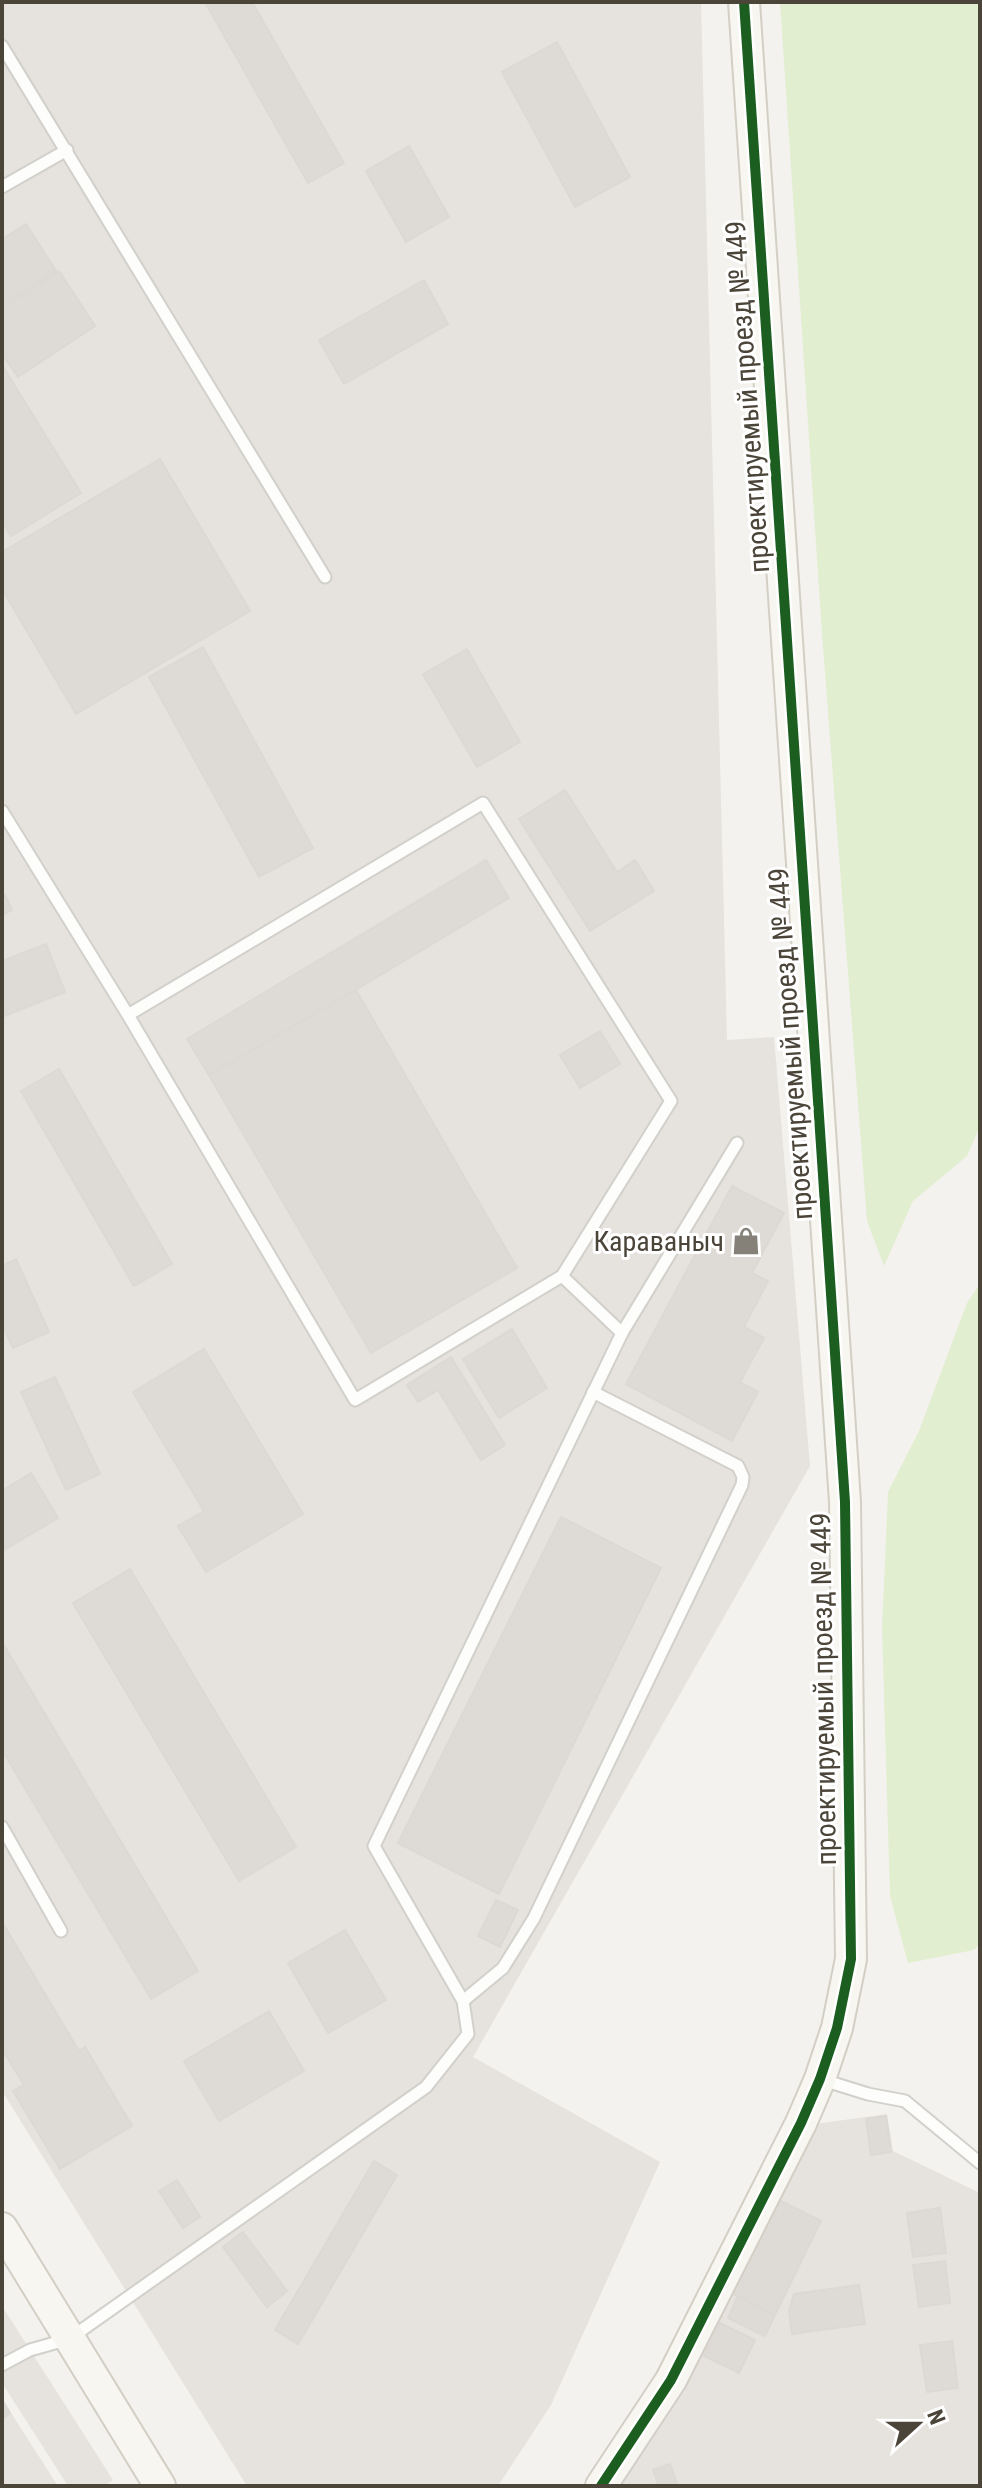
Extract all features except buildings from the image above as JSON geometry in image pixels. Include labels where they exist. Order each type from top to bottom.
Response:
[{"type":"street","name":"проектируемый проезд № 449","points":[[601,2486],[671,2380],[801,2123],[837,2028],[851,1959],[845,1502],[744,2]]},
{"type":"street","points":[[2,2228],[160,2486]]},
{"type":"lane","points":[[2,46],[325,577]]},
{"type":"lane","points":[[2,187],[67,150]]},
{"type":"lane","points":[[2,811],[128,1015],[355,1400],[562,1276],[671,1101],[483,803],[128,1015]]},
{"type":"lane","points":[[2,2365],[30,2350],[69,2339],[426,2087],[468,2034],[463,2001],[374,1846],[622,1333],[737,1143]]},
{"type":"lane","points":[[562,1276],[622,1333]]},
{"type":"lane","points":[[463,2001],[503,1968],[534,1918],[742,1485],[743,1477],[738,1466],[593,1392]]},
{"type":"lane","points":[[2,1827],[61,1931]]},
{"type":"lane","points":[[820,2079],[868,2094],[905,2101],[980,2163]]},
{"type":"shaded area","points":[[2,2],[701,2],[727,1040],[774,1037],[810,1466],[473,2057],[660,2162],[551,2405],[498,2486],[247,2486],[2,2091]]},
{"type":"shaded area","points":[[887,2114],[893,2151],[980,2193],[980,2486],[618,2486],[663,2422],[808,2125]]},
{"type":"shaded area","points":[[2,2306],[113,2480],[104,2486],[68,2486],[2,2383]]},
{"type":"shaded area","points":[[2,2399],[58,2486],[2,2486]]},
{"type":"green space","points":[[780,2],[980,2],[980,1126],[967,1156],[913,1201],[884,1266],[867,1221],[822,634]]},
{"type":"green space","points":[[980,1284],[980,1943],[974,1950],[908,1963],[890,1896],[882,1628],[888,1492],[919,1431],[967,1303]]},
{"type":"cycle path","points":[[601,2486],[671,2380],[801,2123],[837,2028],[851,1959],[845,1502],[744,2]]},
{"type":"place","name":"Караваныч","points":[[746,1241]]}]
